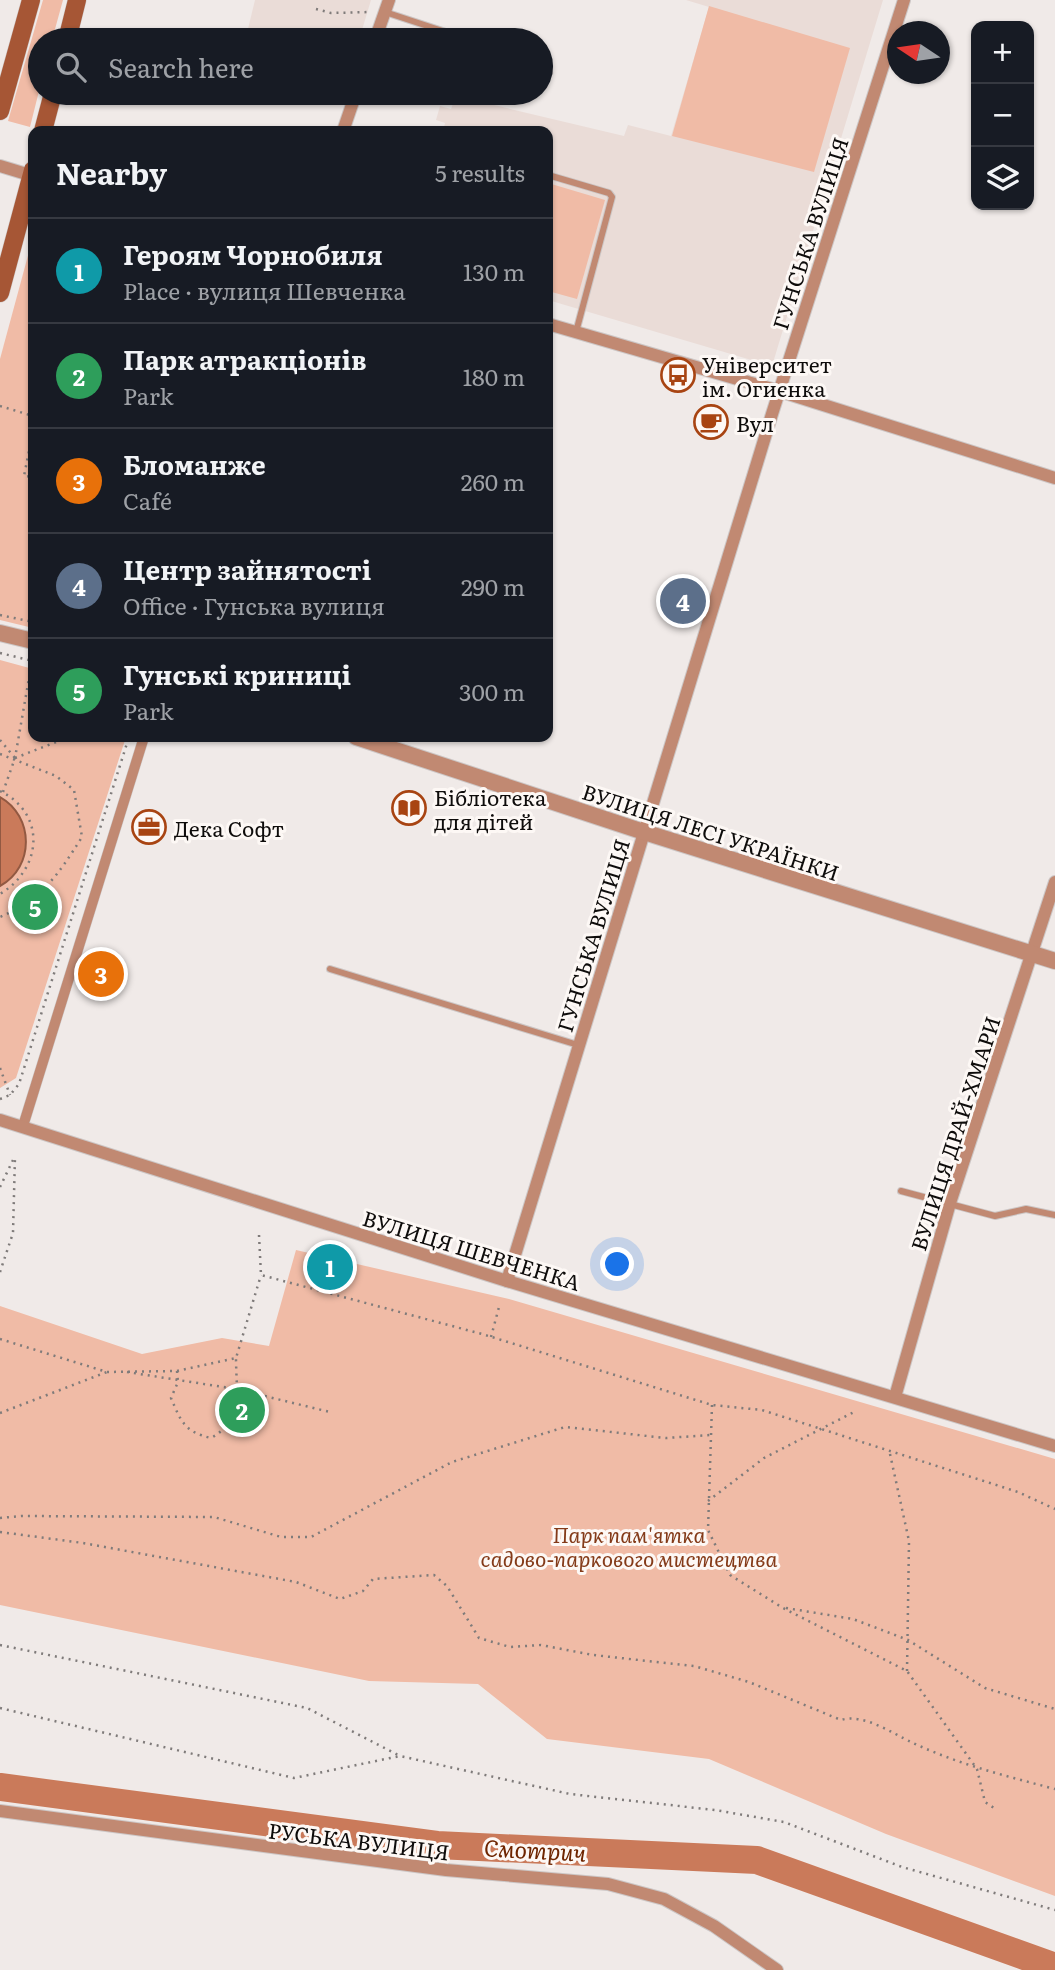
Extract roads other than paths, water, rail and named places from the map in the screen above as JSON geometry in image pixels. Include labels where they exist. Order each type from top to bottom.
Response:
[{"type":"main road","points":[[0,111],[31,0]]},
{"type":"main road","points":[[70,28],[77,0]]},
{"type":"main road","points":[[44,126],[50,105]]},
{"type":"main road","points":[[0,293],[28,192]]},
{"type":"street","name":"ГУНСЬКА ВУЛИЦЯ","points":[[507,1281],[779,391],[904,0]]},
{"type":"street","points":[[379,28],[387,6]]},
{"type":"street","points":[[345,126],[352,105]]},
{"type":"street","points":[[0,166],[28,173]]},
{"type":"street","points":[[553,325],[779,391],[1055,478]]},
{"type":"street","points":[[0,633],[28,640]]},
{"type":"street","points":[[23,1126],[142,742]]},
{"type":"street","name":"ВУЛИЦЯ ЛЕСІ УКРАЇНКИ","points":[[371,742],[644,832],[1055,961]]},
{"type":"street","name":"ВУЛИЦЯ ДРАЙ-ХМАРИ","points":[[895,1397],[950,1203],[1055,882]]},
{"type":"street","name":"ВУЛИЦЯ ШЕВЧЕНКА","points":[[0,1120],[507,1281],[1055,1446]]},
{"type":"street","name":"РУСЬКА ВУЛИЦЯ","points":[[0,1811],[446,1870],[620,1886],[664,1899],[714,1926],[777,1970]]},
{"type":"lane","points":[[387,6],[441,28]]},
{"type":"lane","points":[[553,177],[609,193],[612,197],[576,332]]},
{"type":"lane","points":[[330,969],[578,1045]]},
{"type":"lane","points":[[901,1191],[999,1216],[1026,1209],[1055,1215]]},
{"type":"waterway","name":"Смотрич","points":[[0,1787],[437,1845],[757,1860],[1055,1967]]},
{"type":"place","name":"Університет ім. Огиєнка","points":[[678,375]]},
{"type":"place","name":"Вул","points":[[711,422]]},
{"type":"place","name":"Центр зайнятості","points":[[683,601]]},
{"type":"place","name":"Бібліотека для дітей","points":[[409,808]]},
{"type":"place","name":"Дека Софт","points":[[149,827]]},
{"type":"place","name":"Гунські криниці","points":[[35,907]]},
{"type":"place","name":"Бломанже","points":[[101,974]]},
{"type":"place","name":"Героям Чорнобиля","points":[[330,1267]]},
{"type":"place","name":"Парк атракціонів","points":[[242,1410]]},
{"type":"park label","name":"Парк пам'ятка садово-паркового мистецтва","points":[[629,1545]]}]
